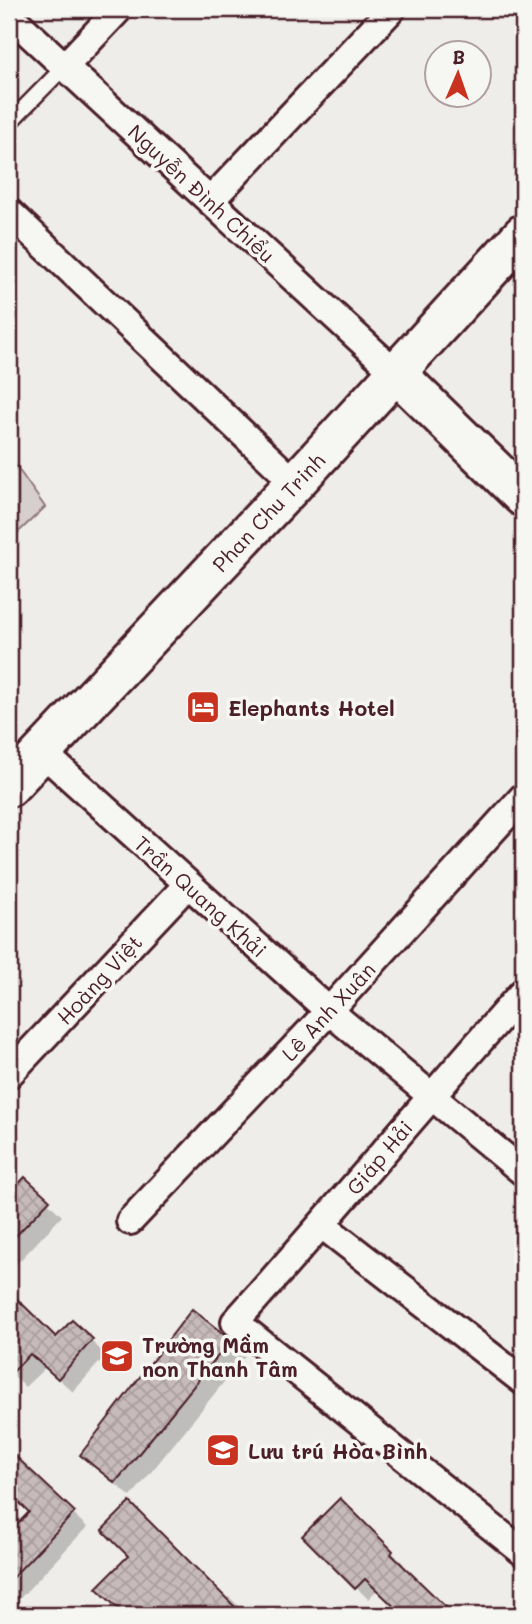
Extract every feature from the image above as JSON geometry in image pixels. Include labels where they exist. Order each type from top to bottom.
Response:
[{"type":"main road","name":"Phan Chu Trinh","points":[[9,787],[295,483],[523,233]]},
{"type":"main road","points":[[396,372],[523,497]]},
{"type":"street","points":[[65,66],[119,9]]},
{"type":"street","points":[[210,201],[392,9]]},
{"type":"street","name":"Nguyễn Đình Chiểu","points":[[9,15],[396,372]]},
{"type":"street","points":[[9,212],[295,483]]},
{"type":"street","name":"Trần Quang Khải","points":[[42,752],[329,1011],[523,1171]]},
{"type":"street","name":"Lê Anh Xuân","points":[[130,1221],[329,1011],[523,797]]},
{"type":"street","name":"Hoàng Việt","points":[[9,1074],[188,884]]},
{"type":"street","name":"Giáp Hải","points":[[523,992],[235,1322],[523,1552]]},
{"type":"street","points":[[322,1225],[523,1381]]},
{"type":"lane","points":[[9,123],[65,66]]},
{"type":"shaded area","points":[[9,456],[45,507],[9,541]]},
{"type":"building","points":[[25,1177],[50,1200],[9,1243],[9,1194]]},
{"type":"building","points":[[9,1291],[56,1337],[72,1320],[93,1339],[58,1379],[30,1354],[9,1376]]},
{"type":"building","points":[[192,1309],[231,1340],[115,1483],[80,1455]]},
{"type":"building","points":[[9,1450],[75,1512],[9,1581],[9,1533],[29,1512],[9,1493]]},
{"type":"building","points":[[340,1498],[393,1551],[391,1554],[454,1615],[403,1615],[365,1579],[355,1589],[302,1536]]},
{"type":"building","points":[[130,1502],[243,1615],[125,1615],[96,1588],[128,1556],[102,1530]]},
{"type":"place","name":"Elephants Hotel","points":[[203,707]]},
{"type":"place","name":"Trường Mầm non Thanh Tâm","points":[[117,1356]]},
{"type":"place","name":"Lưu trú Hòa Bình","points":[[223,1450]]}]
